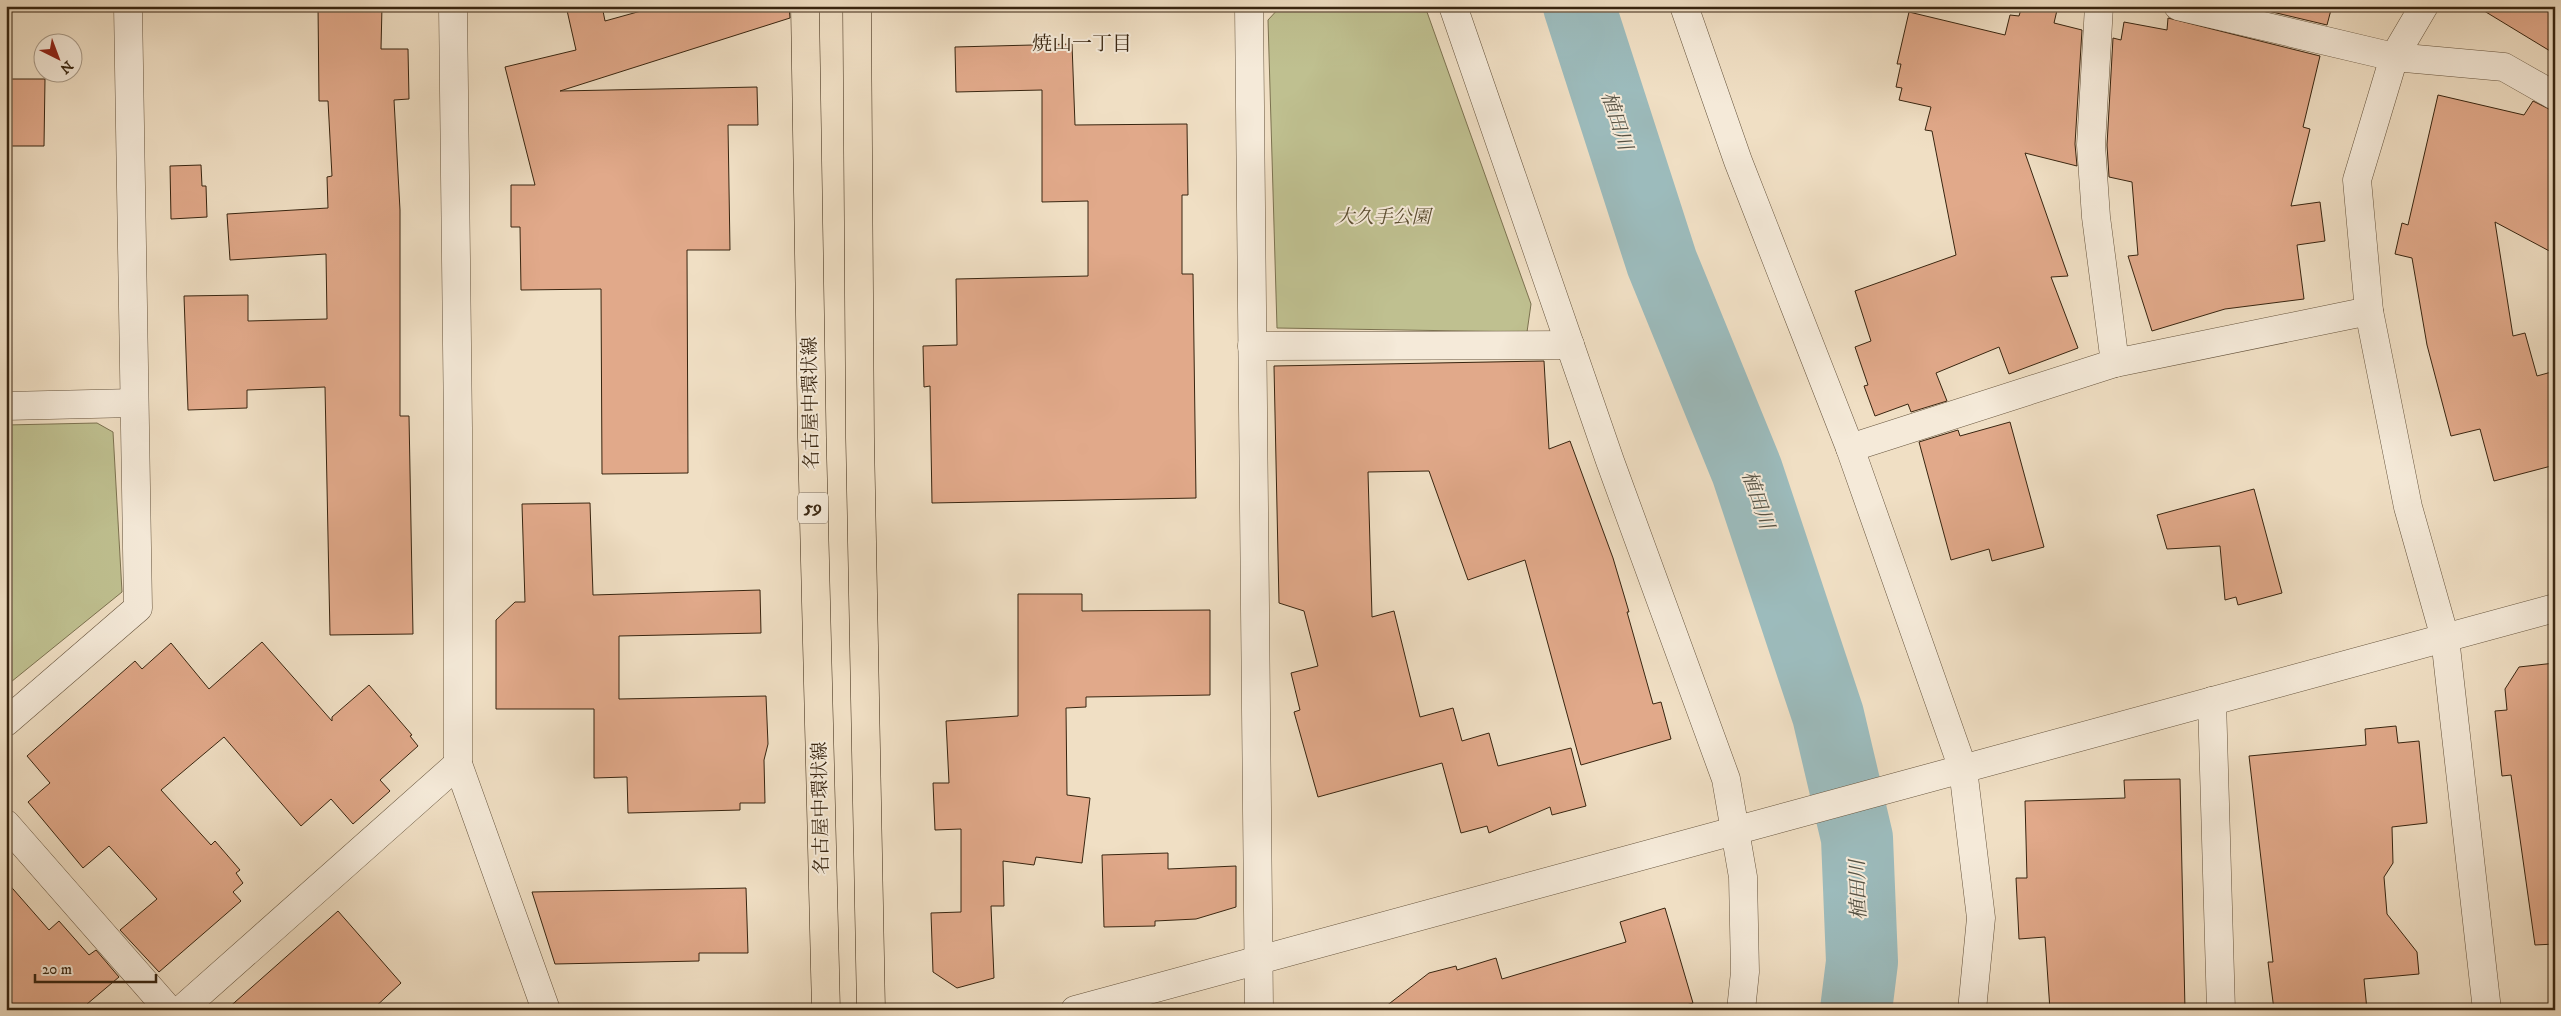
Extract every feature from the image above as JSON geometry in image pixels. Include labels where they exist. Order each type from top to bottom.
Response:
[{"type":"main road","name":"名古屋中環状線","points":[[805,6],[812,438],[826,1010]]},
{"type":"main road","points":[[857,6],[860,448],[870,1010]]},
{"type":"street","points":[[6,722],[138,608],[128,6]]},
{"type":"street","points":[[453,6],[458,428],[458,764],[546,1010]]},
{"type":"street","points":[[1249,6],[1259,1010]]},
{"type":"street","points":[[1453,6],[1610,461],[1726,779],[1738,830],[1743,877],[1745,972],[1741,1010]]},
{"type":"street","points":[[1684,6],[1738,160],[1850,448],[1953,772],[1981,918],[1972,1010]]},
{"type":"street","points":[[2099,6],[2091,145],[2096,217],[2115,362]]},
{"type":"street","points":[[2178,6],[2394,57],[2504,67],[2555,96]]},
{"type":"street","points":[[2424,6],[2394,57],[2357,180],[2369,311],[2408,507],[2445,638],[2487,1010]]},
{"type":"street","points":[[1850,448],[2115,362],[2369,311]]},
{"type":"street","points":[[1252,346],[1570,345]]},
{"type":"street","points":[[6,406],[134,403]]},
{"type":"street","points":[[1075,1010],[2555,608]]},
{"type":"street","points":[[2212,701],[2221,1010]]},
{"type":"street","points":[[181,1010],[458,764]]},
{"type":"street","points":[[6,824],[169,1010]]},
{"type":"green space","name":"大久手公園","points":[[1281,6],[1427,12],[1531,304],[1527,332],[1277,328],[1268,20]]},
{"type":"green space","points":[[97,423],[113,432],[122,592],[6,686],[6,425]]},
{"type":"building","points":[[318,6],[382,6],[381,49],[408,49],[409,99],[394,100],[400,210],[400,416],[409,416],[413,634],[330,635],[325,387],[247,390],[247,408],[188,410],[184,296],[248,295],[248,321],[327,319],[326,254],[230,260],[227,214],[328,208],[327,177],[332,176],[328,101],[319,101]]},
{"type":"building","points":[[566,6],[602,6],[605,21],[659,6],[789,6],[790,18],[560,91],[757,87],[758,125],[728,125],[730,250],[687,250],[688,473],[602,474],[601,289],[521,290],[520,227],[511,227],[511,185],[535,185],[505,67],[576,50]]},
{"type":"building","points":[[2022,6],[2058,6],[2054,23],[2082,30],[2075,144],[2077,166],[2025,153],[2068,276],[2051,277],[2078,348],[2009,374],[1999,347],[1936,373],[1947,401],[1911,412],[1908,404],[1875,416],[1864,386],[1868,385],[1855,347],[1871,341],[1855,291],[1956,255],[1932,131],[1925,130],[1931,107],[1899,100],[1902,88],[1896,87],[1901,64],[1897,64],[1909,12],[2005,35],[2010,15],[2019,16]]},
{"type":"building","points":[[2247,6],[2332,6],[2327,25]]},
{"type":"building","points":[[2476,6],[2555,6],[2555,54]]},
{"type":"building","points":[[2168,18],[2320,56],[2303,127],[2310,129],[2291,206],[2320,202],[2325,241],[2297,245],[2304,299],[2225,309],[2152,331],[2128,256],[2138,255],[2132,182],[2109,177],[2107,145],[2113,38],[2121,40],[2124,22],[2167,30]]},
{"type":"building","points":[[1072,44],[1075,125],[1187,124],[1188,195],[1182,195],[1182,274],[1193,274],[1196,498],[932,503],[930,386],[924,387],[923,346],[957,345],[956,279],[1088,276],[1088,201],[1042,202],[1042,90],[956,92],[955,47]]},
{"type":"building","points":[[6,79],[32,79],[32,82],[45,82],[44,146],[6,146]]},
{"type":"building","points":[[2438,95],[2524,115],[2533,101],[2555,112],[2555,254],[2495,222],[2513,336],[2525,333],[2537,376],[2555,371],[2555,465],[2494,481],[2480,429],[2451,436],[2427,345],[2412,258],[2395,254],[2402,223],[2408,225]]},
{"type":"building","points":[[201,165],[202,186],[206,186],[207,217],[171,219],[170,166]]},
{"type":"building","points":[[1544,361],[1549,449],[1570,441],[1613,558],[1653,704],[1661,702],[1671,739],[1581,765],[1525,560],[1468,580],[1429,471],[1368,472],[1372,617],[1394,611],[1420,717],[1453,708],[1462,741],[1489,733],[1498,766],[1571,748],[1586,806],[1552,815],[1550,807],[1489,833],[1487,826],[1461,833],[1442,763],[1318,797],[1294,712],[1300,710],[1291,673],[1318,666],[1304,611],[1279,603],[1274,366]]},
{"type":"building","points":[[2010,422],[2044,547],[1992,561],[1989,549],[1951,560],[1919,442],[1958,430],[1960,436]]},
{"type":"building","points":[[2254,489],[2282,593],[2238,605],[2236,597],[2225,600],[2220,546],[2167,549],[2157,515]]},
{"type":"building","points":[[590,503],[593,595],[760,590],[761,633],[619,636],[619,699],[766,696],[768,744],[764,760],[765,803],[740,803],[740,810],[628,813],[627,777],[594,778],[594,709],[496,709],[496,620],[515,602],[525,602],[522,504]]},
{"type":"building","points":[[1018,594],[1082,594],[1082,611],[1210,610],[1210,695],[1086,697],[1086,707],[1066,708],[1067,795],[1090,798],[1082,863],[1036,857],[1034,865],[1003,861],[1004,906],[991,906],[994,978],[957,988],[933,972],[931,913],[961,912],[961,829],[935,830],[933,783],[949,783],[946,721],[1018,716]]},
{"type":"building","points":[[262,642],[332,721],[332,717],[369,685],[412,735],[410,736],[418,746],[380,780],[390,791],[353,824],[331,799],[301,826],[224,737],[161,790],[211,845],[215,841],[240,870],[236,873],[243,883],[233,892],[241,901],[159,972],[120,930],[157,899],[109,846],[83,868],[28,802],[50,783],[27,756],[135,661],[142,669],[171,643],[209,689]]},
{"type":"building","points":[[2555,663],[2555,944],[2535,945],[2511,775],[2502,776],[2495,711],[2507,710],[2505,689],[2519,667]]},
{"type":"building","points":[[2396,726],[2398,743],[2419,741],[2427,823],[2392,827],[2393,863],[2384,877],[2387,914],[2417,952],[2419,974],[2364,979],[2367,1010],[2274,1010],[2268,962],[2273,962],[2249,756],[2366,745],[2365,729]]},
{"type":"building","points":[[2180,779],[2185,1010],[2050,1010],[2045,937],[2019,939],[2016,878],[2027,878],[2025,801],[2125,798],[2124,780]]},
{"type":"building","points":[[1168,853],[1168,869],[1236,866],[1236,907],[1196,919],[1155,921],[1155,926],[1104,927],[1102,855]]},
{"type":"building","points":[[6,881],[49,930],[59,921],[89,955],[96,950],[119,977],[80,1010],[6,1010]]},
{"type":"building","points":[[746,888],[748,953],[699,953],[699,961],[555,964],[532,892]]},
{"type":"building","points":[[1665,908],[1693,1003],[1670,1010],[1381,1010],[1429,973],[1456,966],[1457,970],[1496,958],[1502,979],[1626,942],[1620,922]]},
{"type":"building","points":[[338,911],[401,983],[372,1010],[226,1010]]},
{"type":"waterway","name":"植田川","points":[[1579,6],[1662,263],[1747,471],[1828,715],[1857,838],[1862,962],[1856,1010]]},
{"type":"district","name":"焼山一丁目","points":[[1082,44]]}]
